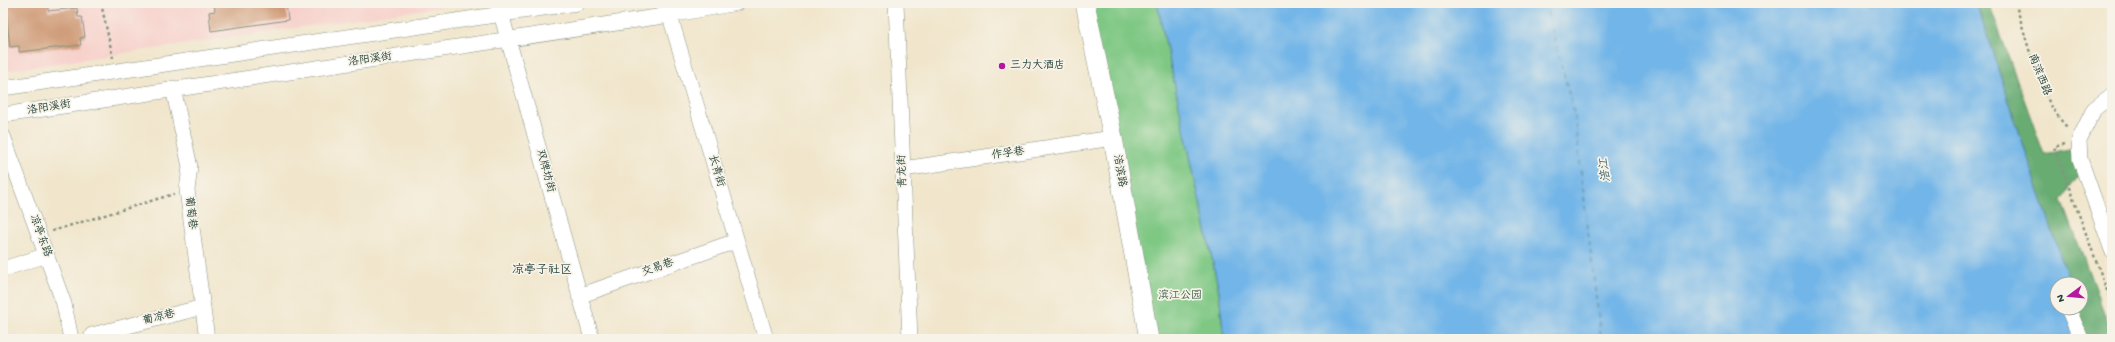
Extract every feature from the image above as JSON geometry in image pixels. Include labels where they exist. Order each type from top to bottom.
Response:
[{"type":"main road","name":"涪滨路","points":[[1085,3],[1113,138],[1149,339]]},
{"type":"street","points":[[3,88],[117,72],[500,9],[577,3]]},
{"type":"street","name":"洛阳溪街","points":[[3,115],[173,88],[509,40],[668,9],[736,3]]},
{"type":"street","name":"青龙街","points":[[896,3],[910,339]]},
{"type":"street","name":"双牌坊街","points":[[500,9],[592,339]]},
{"type":"street","name":"长青街","points":[[668,9],[766,339]]},
{"type":"street","name":"葡萄巷","points":[[173,88],[190,167],[187,190],[207,339]]},
{"type":"street","points":[[2112,95],[2094,109],[2079,140],[2080,159],[2112,250]]},
{"type":"street","name":"凉亭东路","points":[[3,136],[64,304],[71,339]]},
{"type":"street","name":"作孚巷","points":[[903,169],[1113,138]]},
{"type":"street","name":"交易巷","points":[[579,296],[736,241]]},
{"type":"street","points":[[3,269],[47,255]]},
{"type":"street","name":"葡凉巷","points":[[92,335],[203,307]]},
{"type":"street","points":[[2071,316],[2081,339]]},
{"type":"path","points":[[101,3],[117,72]]},
{"type":"path","name":"南滨西路","points":[[2015,3],[2024,36],[2050,101],[2063,124],[2079,140]]},
{"type":"path","points":[[2079,140],[2054,147],[2112,304]]},
{"type":"path","points":[[40,235],[187,190]]},
{"type":"shaded area","points":[[3,3],[466,3],[3,71]]},
{"type":"green space","name":"滨江公园","points":[[1085,3],[1157,3],[1219,291],[1224,339],[1149,339]]},
{"type":"green space","points":[[1976,3],[1989,3],[2044,154],[2069,149],[2080,173],[2062,200],[2112,334],[2112,339],[2081,339],[2071,316],[2089,316],[2089,276],[2067,276]]},
{"type":"water","name":"涪江","points":[[1157,3],[1976,3],[2067,276],[2049,276],[2049,316],[2071,316],[2081,339],[1224,339],[1219,291]]},
{"type":"building","points":[[5,3],[48,3],[48,11],[77,8],[78,17],[82,17],[85,37],[80,38],[81,45],[19,52],[19,46],[10,47]]},
{"type":"building","points":[[214,3],[286,3],[288,20],[211,31],[209,12],[215,11]]},
{"type":"ferry route","points":[[1545,3],[1574,113],[1601,339]]},
{"type":"place","name":"三力大酒店","points":[[1002,66]]},
{"type":"district","name":"凉亭子社区","points":[[542,271]]}]
